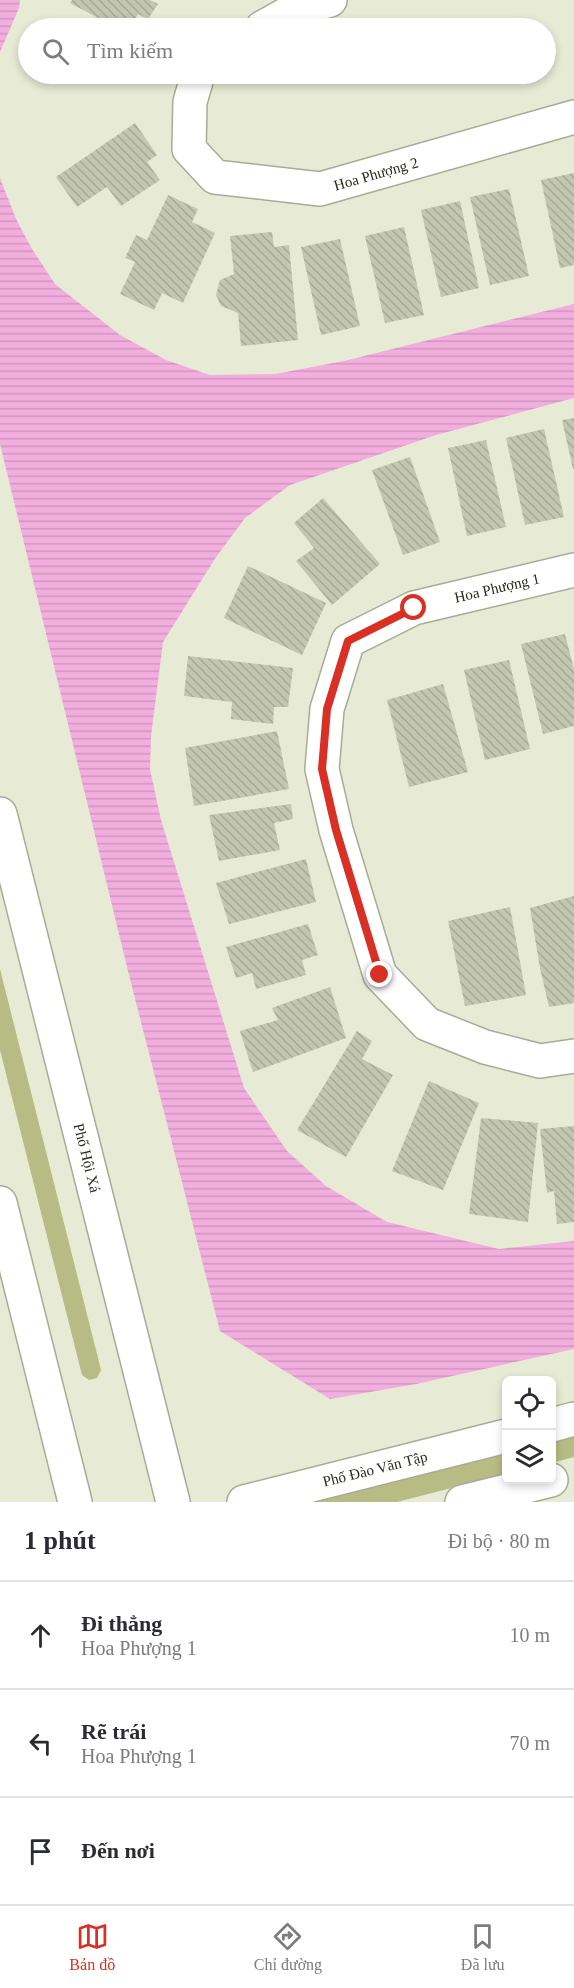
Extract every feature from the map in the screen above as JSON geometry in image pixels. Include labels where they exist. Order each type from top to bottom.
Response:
[{"type":"main road","points":[[280,18],[294,10],[330,0]]},
{"type":"main road","name":"Hoa Phượng 2","points":[[195,84],[190,102],[189,149],[215,177],[320,189],[574,117]]},
{"type":"main road","name":"Hoa Phượng 1","points":[[574,570],[414,608],[348,641],[327,709],[322,769],[336,830],[380,975],[427,1024],[486,1047],[540,1061],[574,1056]]},
{"type":"main road","name":"Phố Hội Xá","points":[[0,814],[173,1502]]},
{"type":"main road","points":[[0,1203],[75,1502]]},
{"type":"main road","points":[[556,1424],[574,1419]]},
{"type":"main road","name":"Phố Đào Văn Tập","points":[[244,1502],[502,1437]]},
{"type":"main road","points":[[556,1478],[574,1474]]},
{"type":"main road","points":[[462,1502],[532,1484]]},
{"type":"green space","points":[[0,969],[101,1370],[97,1378],[89,1380],[82,1375],[0,1050]]},
{"type":"green space","points":[[574,1434],[574,1457],[556,1462],[556,1439]]},
{"type":"green space","points":[[502,1452],[502,1475],[397,1502],[311,1502]]},
{"type":"shaded area","points":[[0,0],[20,0],[19,8],[0,52]]},
{"type":"shaded area","points":[[0,178],[16,219],[55,284],[120,335],[166,360],[210,375],[275,374],[344,361],[574,304],[574,398],[436,435],[290,485],[245,518],[216,557],[163,642],[151,736],[150,769],[161,820],[244,1088],[287,1151],[326,1186],[387,1222],[499,1249],[574,1241],[574,1349],[416,1384],[330,1399],[220,1331],[128,971],[0,444]]},
{"type":"building","points":[[72,0],[150,0],[158,4],[149,18],[138,14],[136,18],[98,18],[70,3]]},
{"type":"building","points":[[135,123],[157,155],[147,162],[160,180],[121,206],[107,187],[77,207],[56,177]]},
{"type":"building","points":[[574,173],[574,265],[560,268],[541,180]]},
{"type":"building","points":[[509,189],[529,276],[490,285],[470,197]]},
{"type":"building","points":[[168,195],[198,209],[192,222],[215,233],[183,303],[162,293],[154,310],[120,294],[135,262],[125,258],[136,235],[147,240]]},
{"type":"building","points":[[460,201],[479,288],[441,297],[421,210]]},
{"type":"building","points":[[404,227],[424,315],[385,323],[365,236]]},
{"type":"building","points":[[272,232],[274,247],[289,245],[298,340],[241,346],[238,313],[221,306],[216,295],[220,280],[234,274],[230,236]]},
{"type":"building","points":[[340,239],[360,326],[321,335],[301,247]]},
{"type":"building","points":[[574,418],[574,469],[573,469],[562,420]]},
{"type":"building","points":[[544,429],[564,517],[525,525],[506,438]]},
{"type":"building","points":[[486,440],[506,527],[467,536],[448,448]]},
{"type":"building","points":[[410,457],[440,542],[403,555],[372,470]]},
{"type":"building","points":[[323,498],[380,564],[332,605],[296,561],[314,548],[294,523]]},
{"type":"building","points":[[248,566],[326,603],[302,655],[224,618]]},
{"type":"building","points":[[565,634],[574,669],[574,726],[543,734],[521,644]]},
{"type":"building","points":[[188,656],[293,668],[288,707],[274,707],[273,724],[231,719],[232,702],[184,696]]},
{"type":"building","points":[[509,660],[530,749],[485,760],[464,670]]},
{"type":"building","points":[[443,684],[468,772],[409,787],[387,700]]},
{"type":"building","points":[[277,731],[289,789],[194,806],[185,748]]},
{"type":"building","points":[[291,804],[293,819],[274,823],[280,850],[219,861],[209,815]]},
{"type":"building","points":[[306,859],[316,902],[229,924],[216,883]]},
{"type":"building","points":[[574,896],[574,1003],[549,1007],[530,908]]},
{"type":"building","points":[[510,907],[526,995],[465,1006],[448,921]]},
{"type":"building","points":[[308,924],[318,955],[302,960],[306,975],[256,989],[252,973],[236,978],[226,947]]},
{"type":"building","points":[[330,987],[346,1038],[253,1072],[240,1031],[278,1020],[272,1008]]},
{"type":"building","points":[[357,1031],[372,1041],[362,1059],[393,1075],[346,1157],[297,1130]]},
{"type":"building","points":[[429,1081],[479,1103],[443,1190],[392,1171]]},
{"type":"building","points":[[481,1118],[538,1123],[528,1222],[469,1214]]},
{"type":"building","points":[[574,1126],[574,1222],[557,1224],[554,1191],[547,1193],[540,1129]]},
{"type":"route","points":[[380,975],[336,830],[322,769],[327,709],[348,641],[414,608]]}]
